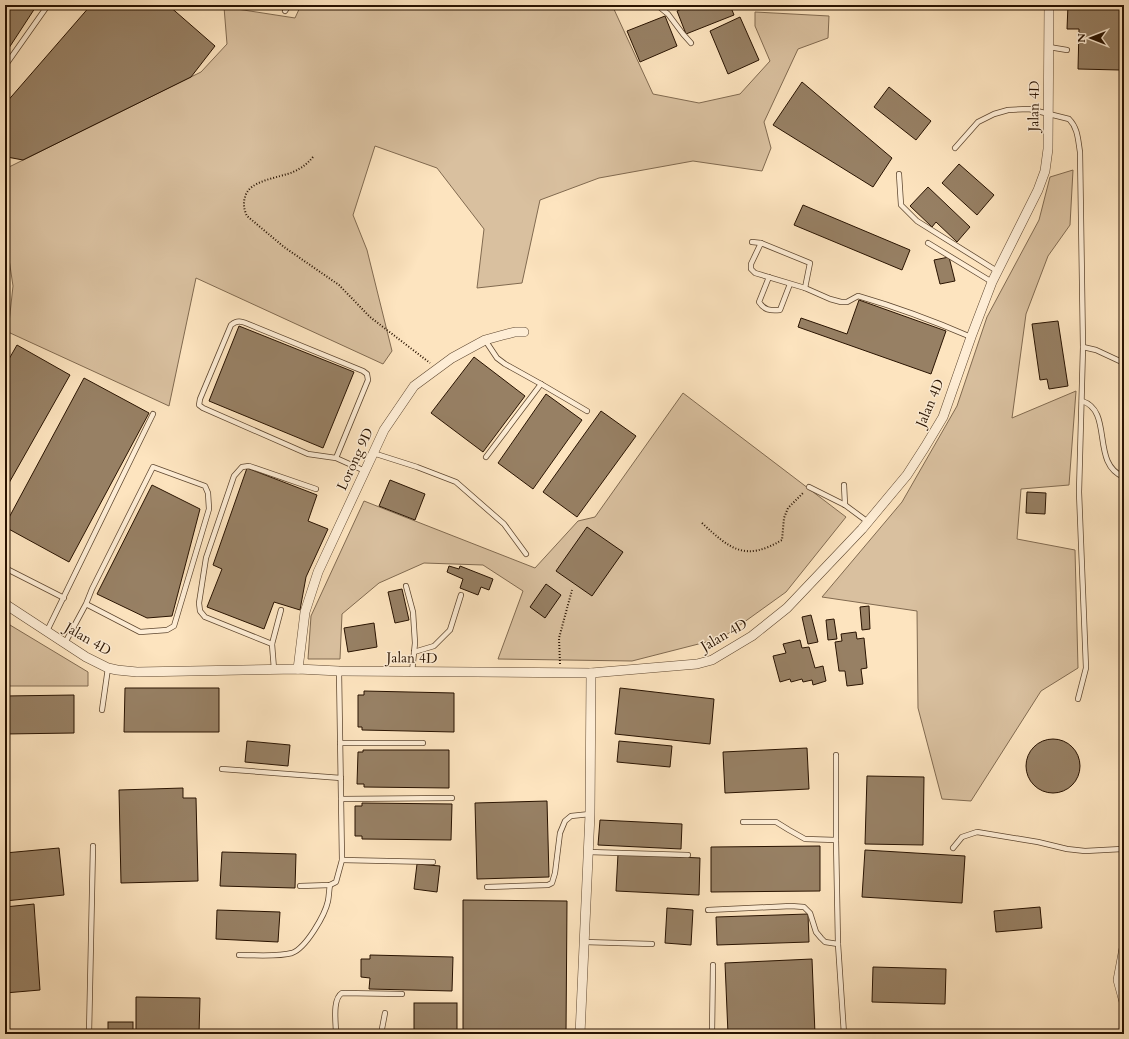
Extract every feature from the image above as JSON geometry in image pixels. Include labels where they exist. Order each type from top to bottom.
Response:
[{"type":"street","name":"Jalan 4D","points":[[5,604],[86,657],[108,668],[137,672],[298,669],[412,672],[591,673],[697,664],[712,660],[752,636],[787,608],[868,522],[907,475],[926,447],[942,417],[992,282],[1038,190],[1045,171],[1048,149],[1049,5]]},
{"type":"street","name":"Lorong 9D","points":[[298,669],[305,612],[318,572],[384,430],[414,386],[452,358],[484,340],[516,332],[524,332]]},
{"type":"street","points":[[580,1034],[590,814],[591,673]]},
{"type":"street","points":[[1124,948],[1118,980],[1124,1002]]},
{"type":"lane","points":[[5,66],[48,5]]},
{"type":"lane","points":[[286,11],[289,5]]},
{"type":"lane","points":[[657,5],[668,14],[691,44]]},
{"type":"lane","points":[[1049,47],[1067,50]]},
{"type":"lane","points":[[955,148],[978,122],[994,114],[1008,110],[1028,109],[1069,119],[1073,123],[1076,130],[1080,152],[1083,347],[1079,492],[1086,668],[1078,699]]},
{"type":"lane","points":[[899,174],[901,205],[917,221],[997,271]]},
{"type":"lane","points":[[752,242],[761,243],[810,263],[805,288]]},
{"type":"lane","points":[[761,243],[750,264],[751,269],[755,273],[805,288],[841,302],[846,302],[858,296],[879,302],[971,337]]},
{"type":"lane","points":[[928,243],[992,282]]},
{"type":"lane","points":[[769,278],[759,302],[762,307],[772,311],[780,310],[790,284]]},
{"type":"lane","points":[[336,458],[368,380],[367,374],[363,371],[248,324],[240,321],[234,322],[231,325],[200,399],[199,405],[308,454],[336,458],[365,471]]},
{"type":"lane","points":[[484,340],[497,358],[504,364],[587,411]]},
{"type":"lane","points":[[1083,347],[1096,350],[1124,363]]},
{"type":"lane","points":[[486,457],[541,384]]},
{"type":"lane","points":[[1082,401],[1092,407],[1096,413],[1099,420],[1104,450],[1109,463],[1117,474],[1124,477]]},
{"type":"lane","points":[[47,632],[153,414]]},
{"type":"lane","points":[[373,453],[417,467],[456,482],[504,524],[526,554]]},
{"type":"lane","points":[[272,644],[205,617],[200,611],[206,558],[234,476],[242,467],[249,466],[316,489]]},
{"type":"lane","points":[[65,643],[86,604],[153,467],[205,486],[208,493],[209,509],[174,626],[167,630],[140,632],[86,604]]},
{"type":"lane","points":[[844,485],[845,505]]},
{"type":"lane","points":[[809,487],[845,505],[868,522]]},
{"type":"lane","points":[[5,568],[64,598]]},
{"type":"lane","points":[[406,586],[413,612],[414,652],[412,672]]},
{"type":"lane","points":[[414,652],[434,646],[450,630],[461,595]]},
{"type":"lane","points":[[274,669],[272,644],[281,610]]},
{"type":"lane","points":[[102,710],[108,668]]},
{"type":"lane","points":[[300,886],[330,885],[336,882],[342,860],[339,671]]},
{"type":"lane","points":[[340,743],[423,743]]},
{"type":"lane","points":[[836,755],[838,944],[844,1034]]},
{"type":"lane","points":[[222,769],[341,778]]},
{"type":"lane","points":[[341,799],[452,798]]},
{"type":"lane","points":[[487,887],[548,885],[552,883],[555,873],[560,833],[565,821],[571,816],[590,814]]},
{"type":"lane","points":[[743,822],[776,822],[805,839],[836,840]]},
{"type":"lane","points":[[953,848],[962,837],[977,832],[1038,842],[1066,850],[1124,851]]},
{"type":"lane","points":[[89,1034],[92,846]]},
{"type":"lane","points":[[588,852],[688,855]]},
{"type":"lane","points":[[342,860],[433,862]]},
{"type":"lane","points":[[239,955],[281,955],[298,950],[310,936],[325,910],[330,885]]},
{"type":"lane","points":[[708,910],[790,906],[804,907],[810,913],[816,932],[821,938],[825,942],[838,944]]},
{"type":"lane","points":[[584,942],[652,944]]},
{"type":"lane","points":[[712,1034],[713,965]]},
{"type":"lane","points":[[336,1034],[336,1001],[338,996],[342,993],[402,994]]},
{"type":"lane","points":[[381,1034],[385,1013]]},
{"type":"path","points":[[314,157],[305,166],[292,173],[252,186],[246,192],[244,202],[247,216],[284,246],[339,285],[370,317],[437,369]]},
{"type":"path","points":[[702,523],[728,545],[745,552],[753,552],[773,546],[782,540],[784,518],[788,508],[809,487]]},
{"type":"path","points":[[561,673],[559,638],[572,590]]},
{"type":"shaded area","points":[[301,5],[612,5],[653,94],[699,103],[740,94],[770,61],[755,26],[755,12],[829,16],[828,38],[798,49],[764,122],[771,148],[762,171],[693,161],[599,178],[540,200],[522,283],[477,288],[484,229],[437,168],[375,146],[353,215],[367,250],[392,351],[383,364],[196,278],[169,406],[8,332],[13,286],[5,232],[5,169],[201,72],[227,44],[224,7],[295,18]]},
{"type":"shaded area","points":[[1073,170],[1070,225],[1048,256],[1026,314],[1012,418],[1076,391],[1069,485],[1021,489],[1017,539],[1075,550],[1078,668],[1041,691],[971,801],[942,799],[918,708],[917,611],[822,597],[902,502],[957,406],[987,317],[1039,220],[1050,177]]},
{"type":"shaded area","points":[[683,393],[846,517],[786,592],[722,638],[632,661],[498,659],[523,591],[483,565],[424,563],[379,583],[342,614],[340,659],[308,659],[311,616],[364,501],[535,568],[578,521],[595,517]]},
{"type":"shaded area","points":[[5,622],[88,672],[88,686],[5,686]]},
{"type":"building","points":[[5,5],[37,5],[5,54]]},
{"type":"building","points":[[91,5],[168,5],[215,46],[191,77],[23,160],[7,157],[5,159],[5,104]]},
{"type":"building","points":[[531,5],[540,5],[533,9]]},
{"type":"building","points":[[691,5],[730,5],[734,15],[686,34],[677,11]]},
{"type":"building","points":[[1068,5],[1122,5],[1120,70],[1078,69],[1079,29],[1067,29]]},
{"type":"building","points":[[665,16],[677,46],[640,62],[627,31]]},
{"type":"building","points":[[740,17],[759,60],[728,74],[710,31]]},
{"type":"building","points":[[802,82],[892,158],[873,187],[773,125]]},
{"type":"building","points":[[889,87],[931,121],[916,140],[874,107]]},
{"type":"building","points":[[959,164],[994,195],[977,215],[942,183]]},
{"type":"building","points":[[928,187],[970,227],[957,242],[936,222],[932,227],[910,206]]},
{"type":"building","points":[[803,205],[910,250],[902,270],[794,225]]},
{"type":"building","points":[[949,257],[955,281],[940,284],[934,260]]},
{"type":"building","points":[[859,300],[946,331],[931,374],[798,327],[801,318],[847,334]]},
{"type":"building","points":[[1058,321],[1068,386],[1049,389],[1047,379],[1040,380],[1032,324]]},
{"type":"building","points":[[239,326],[354,372],[323,448],[209,401]]},
{"type":"building","points":[[17,345],[70,375],[5,490],[5,366]]},
{"type":"building","points":[[474,357],[525,396],[483,452],[431,413]]},
{"type":"building","points":[[84,378],[149,413],[69,562],[5,527],[5,525]]},
{"type":"building","points":[[546,394],[582,420],[533,489],[498,463]]},
{"type":"building","points":[[601,411],[636,436],[577,517],[543,492]]},
{"type":"building","points":[[247,468],[317,495],[308,521],[328,529],[306,577],[300,610],[274,602],[264,629],[207,607],[222,569],[213,565]]},
{"type":"building","points":[[390,480],[425,494],[415,520],[379,506]]},
{"type":"building","points":[[152,485],[200,509],[172,616],[147,618],[97,594]]},
{"type":"building","points":[[1027,492],[1046,493],[1045,514],[1026,513]]},
{"type":"building","points":[[587,527],[623,552],[592,596],[556,571]]},
{"type":"building","points":[[449,566],[459,569],[460,566],[493,579],[489,590],[481,587],[478,595],[460,588],[463,579],[447,572]]},
{"type":"building","points":[[546,584],[561,595],[545,618],[530,607]]},
{"type":"building","points":[[402,589],[409,620],[395,623],[388,592]]},
{"type":"building","points":[[869,606],[870,629],[862,630],[860,607]]},
{"type":"building","points":[[811,615],[818,642],[808,644],[802,617]]},
{"type":"building","points":[[834,619],[837,639],[828,640],[826,620]]},
{"type":"building","points":[[374,623],[377,647],[348,652],[344,628]]},
{"type":"building","points":[[856,632],[857,639],[864,638],[867,668],[861,669],[863,684],[847,686],[845,671],[839,671],[835,642],[842,641],[841,634]]},
{"type":"building","points":[[800,640],[802,648],[809,647],[815,668],[823,666],[826,681],[813,685],[812,680],[803,682],[802,679],[791,682],[790,679],[780,682],[773,656],[786,653],[783,644]]},
{"type":"building","points":[[125,688],[219,688],[219,732],[124,732]]},
{"type":"building","points":[[620,688],[714,699],[710,744],[615,734]]},
{"type":"building","points":[[364,691],[454,693],[454,732],[362,730],[362,727],[358,727],[358,695],[364,695]]},
{"type":"building","points":[[74,695],[74,733],[5,734],[5,696]]},
{"type":"building","points":[[1048,739],[1058,739],[1068,743],[1076,751],[1080,761],[1080,771],[1076,781],[1068,789],[1058,793],[1048,793],[1038,789],[1030,781],[1026,771],[1026,761],[1030,751],[1038,743]]},
{"type":"building","points":[[247,741],[290,745],[288,766],[245,762]]},
{"type":"building","points":[[619,741],[672,746],[670,767],[617,762]]},
{"type":"building","points":[[807,748],[809,789],[725,793],[723,752]]},
{"type":"building","points":[[363,750],[449,750],[449,788],[364,787],[364,784],[357,784],[358,752],[363,752]]},
{"type":"building","points":[[867,776],[924,777],[923,845],[865,844]]},
{"type":"building","points":[[183,788],[183,798],[196,798],[198,881],[121,883],[119,790]]},
{"type":"building","points":[[547,801],[549,877],[477,879],[475,803]]},
{"type":"building","points":[[362,803],[452,804],[451,840],[362,839],[362,836],[355,836],[355,806],[362,806]]},
{"type":"building","points":[[600,820],[682,824],[681,849],[598,845]]},
{"type":"building","points":[[820,846],[820,891],[711,892],[711,847]]},
{"type":"building","points":[[59,848],[64,895],[5,901],[5,853]]},
{"type":"building","points":[[865,850],[965,856],[962,903],[862,897]]},
{"type":"building","points":[[222,852],[296,854],[295,888],[220,886]]},
{"type":"building","points":[[618,854],[700,858],[699,895],[616,891]]},
{"type":"building","points":[[417,864],[440,866],[437,892],[414,889]]},
{"type":"building","points":[[463,900],[567,901],[566,1034],[463,1034]]},
{"type":"building","points":[[34,904],[40,990],[5,993],[5,907]]},
{"type":"building","points":[[1040,907],[1042,928],[996,932],[994,911]]},
{"type":"building","points":[[667,908],[693,910],[691,945],[665,943]]},
{"type":"building","points":[[217,910],[280,912],[278,942],[216,939]]},
{"type":"building","points":[[808,914],[809,942],[717,945],[716,917]]},
{"type":"building","points":[[370,955],[453,957],[452,991],[369,989],[370,978],[361,977],[361,959],[370,959]]},
{"type":"building","points":[[812,959],[815,1034],[728,1034],[725,963]]},
{"type":"building","points":[[873,967],[946,969],[945,1004],[872,1002]]},
{"type":"building","points":[[136,997],[200,998],[199,1034],[136,1034]]},
{"type":"building","points":[[414,1003],[457,1003],[457,1034],[414,1034]]},
{"type":"building","points":[[108,1022],[133,1022],[133,1034],[108,1034]]}]
